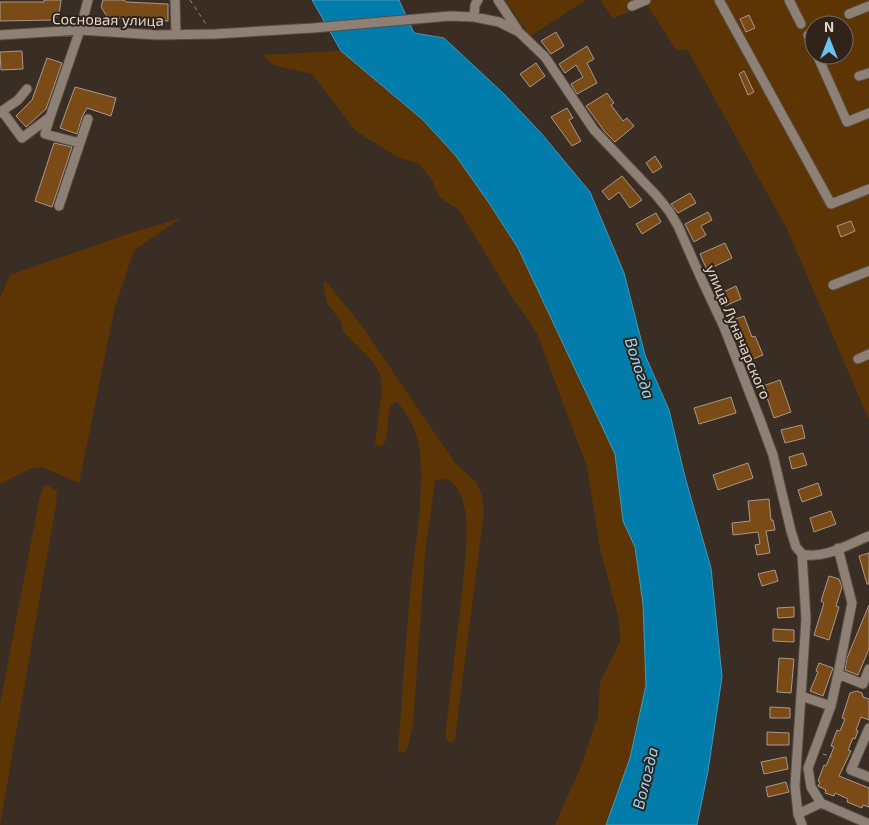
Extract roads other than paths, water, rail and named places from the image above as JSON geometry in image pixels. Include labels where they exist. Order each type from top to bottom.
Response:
[{"type":"street","points":[[80,144],[45,134],[80,30],[88,0]]},
{"type":"street","points":[[175,0],[176,34]]},
{"type":"street","points":[[474,17],[475,5],[478,0]]},
{"type":"street","points":[[498,0],[519,32]]},
{"type":"street","points":[[632,6],[646,0]]},
{"type":"street","points":[[719,0],[831,204],[869,189]]},
{"type":"street","points":[[789,0],[801,24]]},
{"type":"street","points":[[849,14],[869,6]]},
{"type":"street","name":"улица Луначарского","points":[[313,28],[450,16],[474,17],[498,22],[519,32],[545,57],[594,130],[669,211],[678,226],[724,327],[759,416],[773,455],[791,531],[796,547],[802,554],[806,619],[795,786],[798,814],[802,825]]},
{"type":"street","name":"Сосновая улица","points":[[0,35],[80,30],[215,34],[313,28]]},
{"type":"street","points":[[821,65],[847,122],[869,113]]},
{"type":"street","points":[[859,76],[869,73]]},
{"type":"street","points":[[27,89],[18,100],[1,112],[22,138],[50,116]]},
{"type":"street","points":[[59,206],[88,119]]},
{"type":"street","points":[[833,285],[869,271]]},
{"type":"street","points":[[858,359],[869,354]]},
{"type":"street","points":[[802,554],[809,556],[820,555],[869,536]]},
{"type":"street","points":[[838,548],[852,603],[831,706],[808,768],[811,787],[821,803],[869,824]]},
{"type":"street","points":[[838,674],[863,684],[869,669]]},
{"type":"street","points":[[801,696],[831,706]]},
{"type":"street","points":[[869,728],[851,770],[869,777]]},
{"type":"street","points":[[798,814],[821,803]]},
{"type":"water","name":"Вологда","points":[[312,0],[399,0],[414,33],[444,38],[504,94],[541,133],[590,192],[624,273],[645,355],[669,410],[685,477],[711,568],[722,677],[708,771],[697,825],[606,825],[630,758],[646,685],[643,604],[635,547],[623,521],[615,454],[518,248],[489,203],[456,156],[423,120],[341,51]]}]
